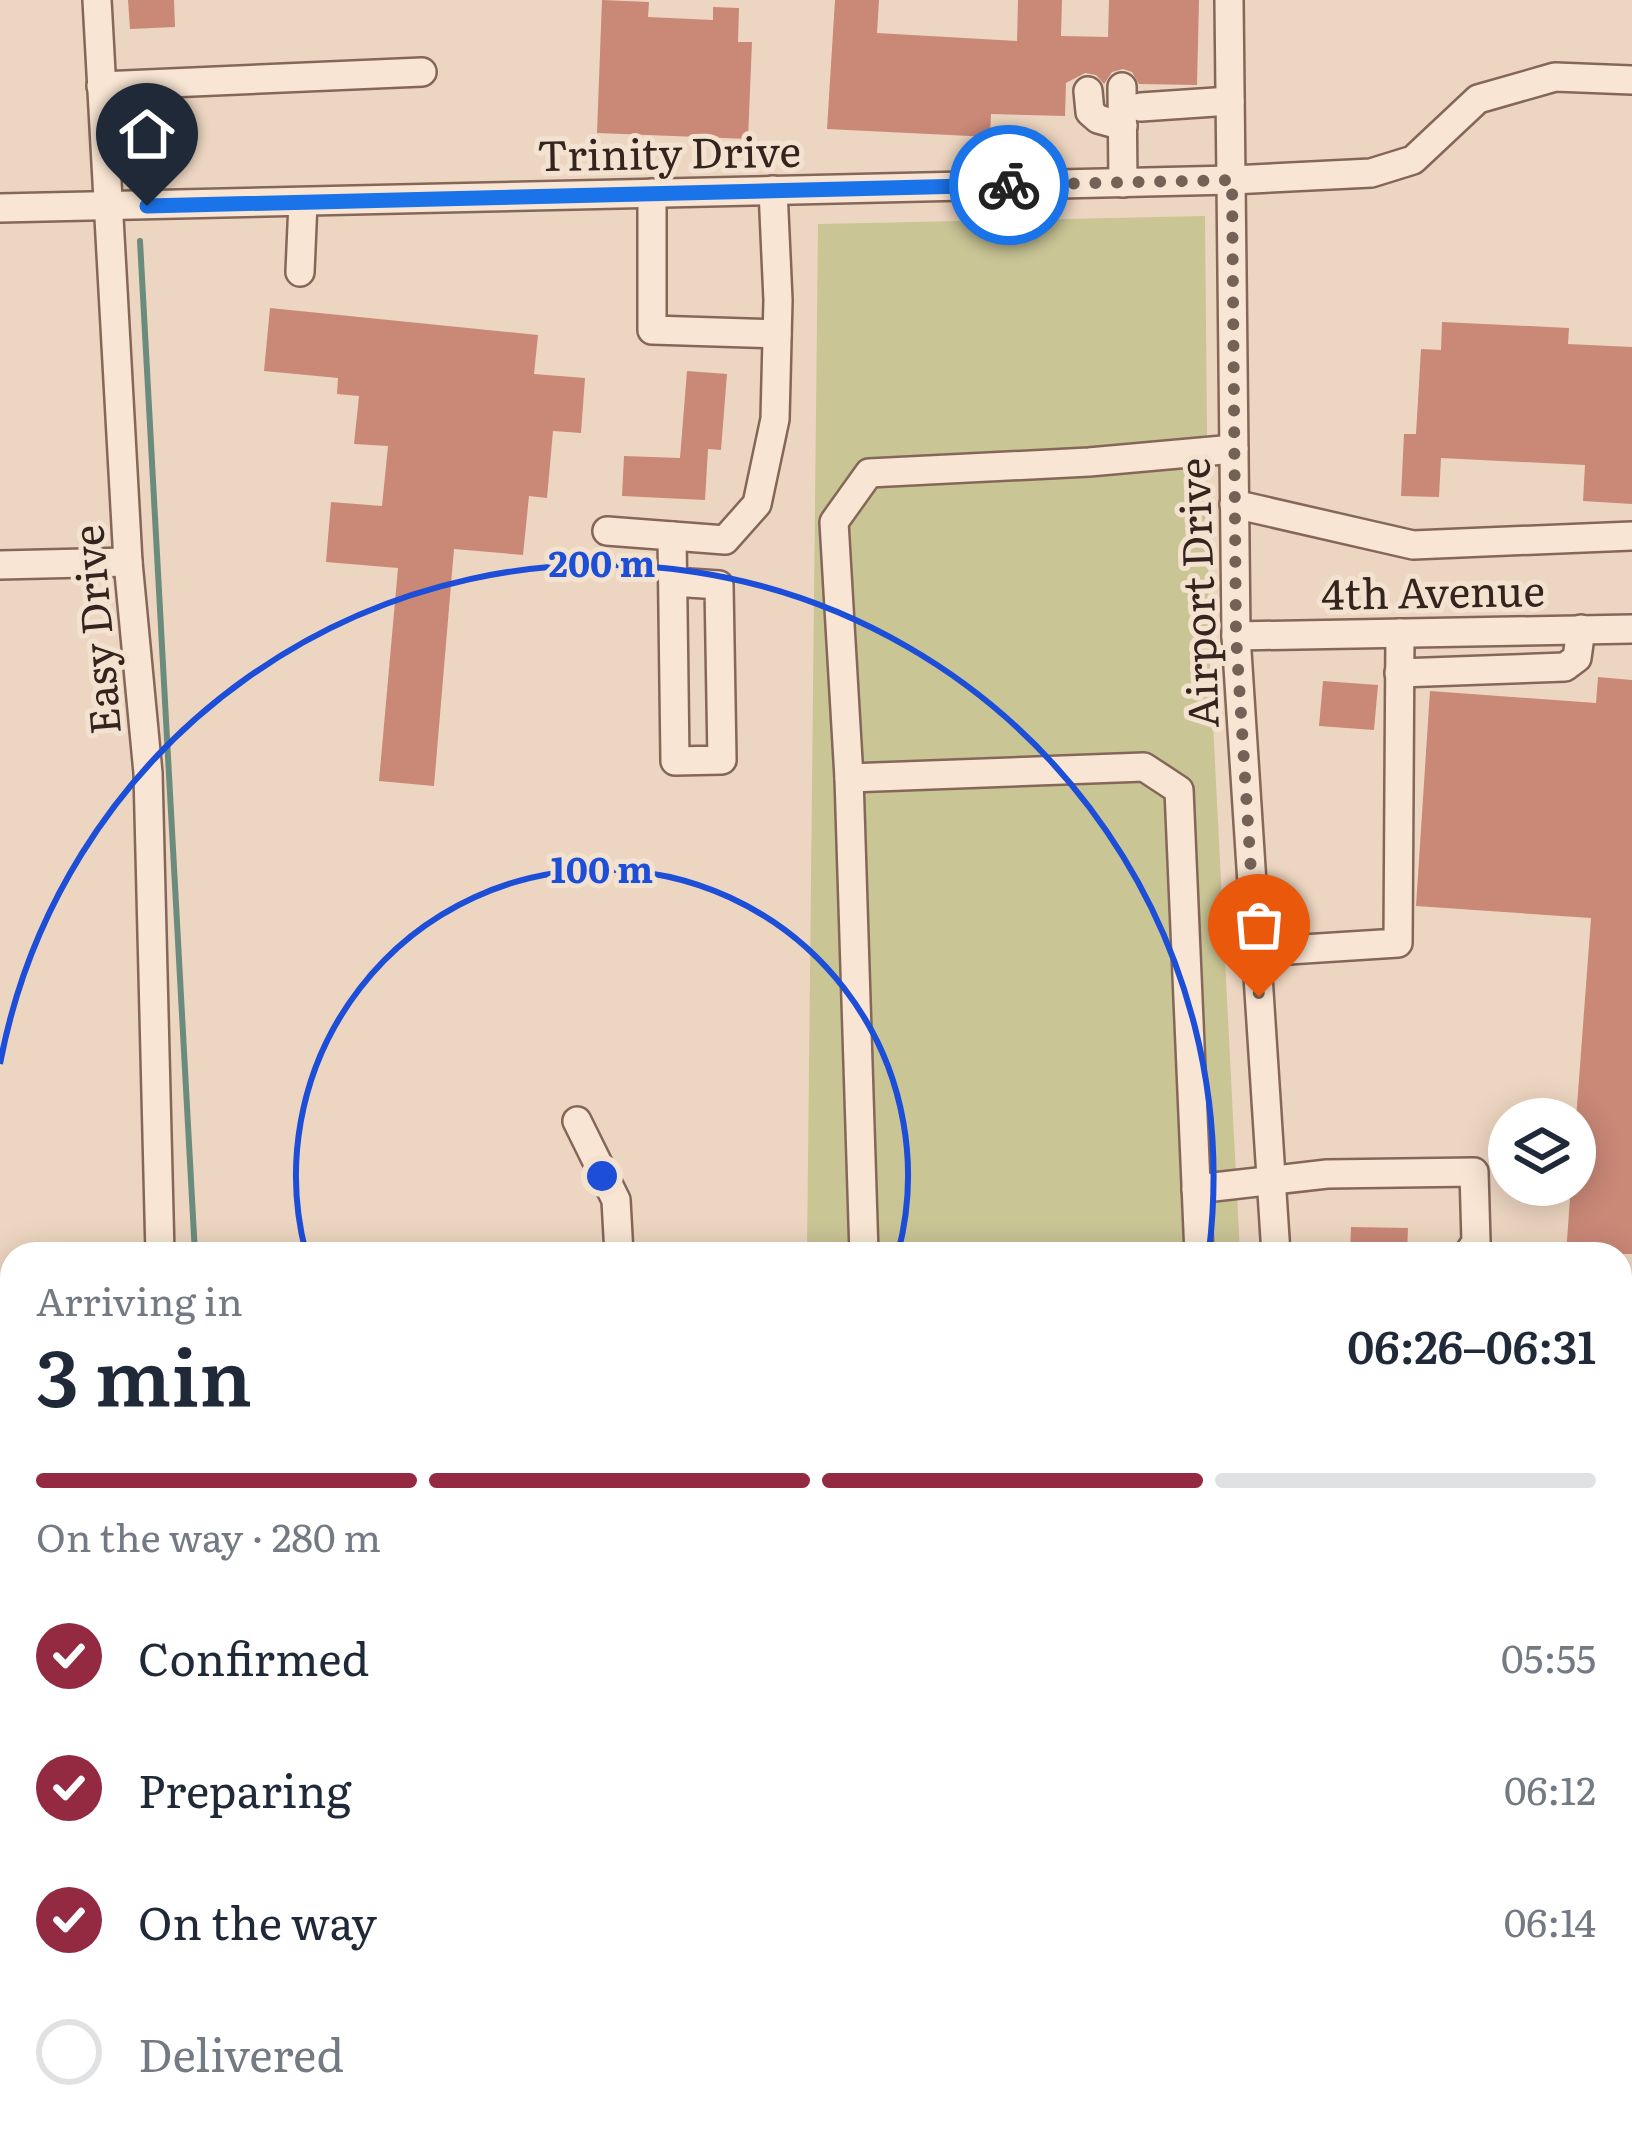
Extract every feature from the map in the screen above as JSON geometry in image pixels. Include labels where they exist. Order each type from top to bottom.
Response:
[{"type":"street","name":"Easy Drive","points":[[97,0],[128,562],[148,773],[160,1242]]},
{"type":"street","name":"Airport Drive","points":[[1228,0],[1236,636],[1275,1242]]},
{"type":"street","points":[[101,86],[422,72]]},
{"type":"street","name":"Trinity Drive","points":[[0,208],[1371,173],[1413,160],[1478,99],[1555,76],[1632,80]]},
{"type":"street","points":[[1088,91],[1090,112],[1098,119],[1129,107],[1231,101]]},
{"type":"street","points":[[1124,182],[1129,107]]},
{"type":"street","points":[[607,531],[725,540],[757,504],[775,419],[773,190]]},
{"type":"street","points":[[652,193],[652,330],[777,334]]},
{"type":"street","points":[[300,272],[302,202]]},
{"type":"street","points":[[864,1242],[849,778],[834,522],[869,473],[1234,449]]},
{"type":"street","points":[[1234,503],[1413,544],[1632,536]]},
{"type":"street","points":[[672,536],[675,761],[722,760],[718,585],[673,582]]},
{"type":"street","points":[[0,565],[128,562]]},
{"type":"street","name":"4th Avenue","points":[[1236,636],[1632,628]]},
{"type":"street","points":[[1399,673],[1565,667],[1577,658],[1581,629]]},
{"type":"street","points":[[1256,952],[1398,943],[1400,633]]},
{"type":"street","points":[[849,778],[1144,767],[1179,790],[1198,1242]]},
{"type":"street","points":[[577,1121],[616,1200],[618,1242]]},
{"type":"street","points":[[1196,1189],[1349,1173],[1474,1172],[1476,1242]]},
{"type":"shaded area","points":[[1205,216],[1209,645],[1239,1242],[807,1242],[818,224]]},
{"type":"building","points":[[128,0],[174,0],[175,27],[130,29]]},
{"type":"building","points":[[602,0],[649,2],[648,17],[713,20],[713,7],[739,8],[738,42],[752,42],[748,139],[597,133]]},
{"type":"building","points":[[835,0],[879,0],[877,33],[1017,41],[1018,0],[1062,0],[1061,36],[1108,37],[1109,0],[1199,0],[1197,85],[1139,84],[1132,72],[1123,69],[1112,72],[1104,84],[1096,75],[1085,73],[1066,83],[1065,116],[991,114],[990,137],[827,129]]},
{"type":"building","points":[[270,308],[538,335],[534,374],[585,378],[581,433],[553,431],[547,498],[529,496],[523,555],[454,549],[434,786],[379,781],[398,568],[326,562],[331,502],[382,506],[388,446],[354,444],[359,396],[337,394],[338,378],[264,371]]},
{"type":"building","points":[[1442,322],[1569,328],[1568,344],[1632,347],[1632,504],[1583,501],[1585,465],[1441,458],[1439,497],[1401,496],[1404,434],[1416,434],[1421,349],[1441,350]]},
{"type":"building","points":[[687,371],[727,374],[721,450],[708,449],[705,500],[622,496],[624,456],[680,458]]},
{"type":"building","points":[[1598,677],[1632,680],[1632,1242],[1567,1242],[1569,1206],[1596,1206],[1596,1098],[1578,1098],[1591,918],[1416,906],[1430,691],[1596,703]]},
{"type":"building","points":[[1323,681],[1378,685],[1374,730],[1319,726]]},
{"type":"building","points":[[1351,1227],[1408,1228],[1407,1242],[1350,1242]]},
{"type":"waterway","points":[[140,241],[194,1242]]},
{"type":"way so far","points":[[1009,185],[1232,180],[1236,636],[1259,997]]},
{"type":"route","points":[[147,206],[1009,185]]}]
